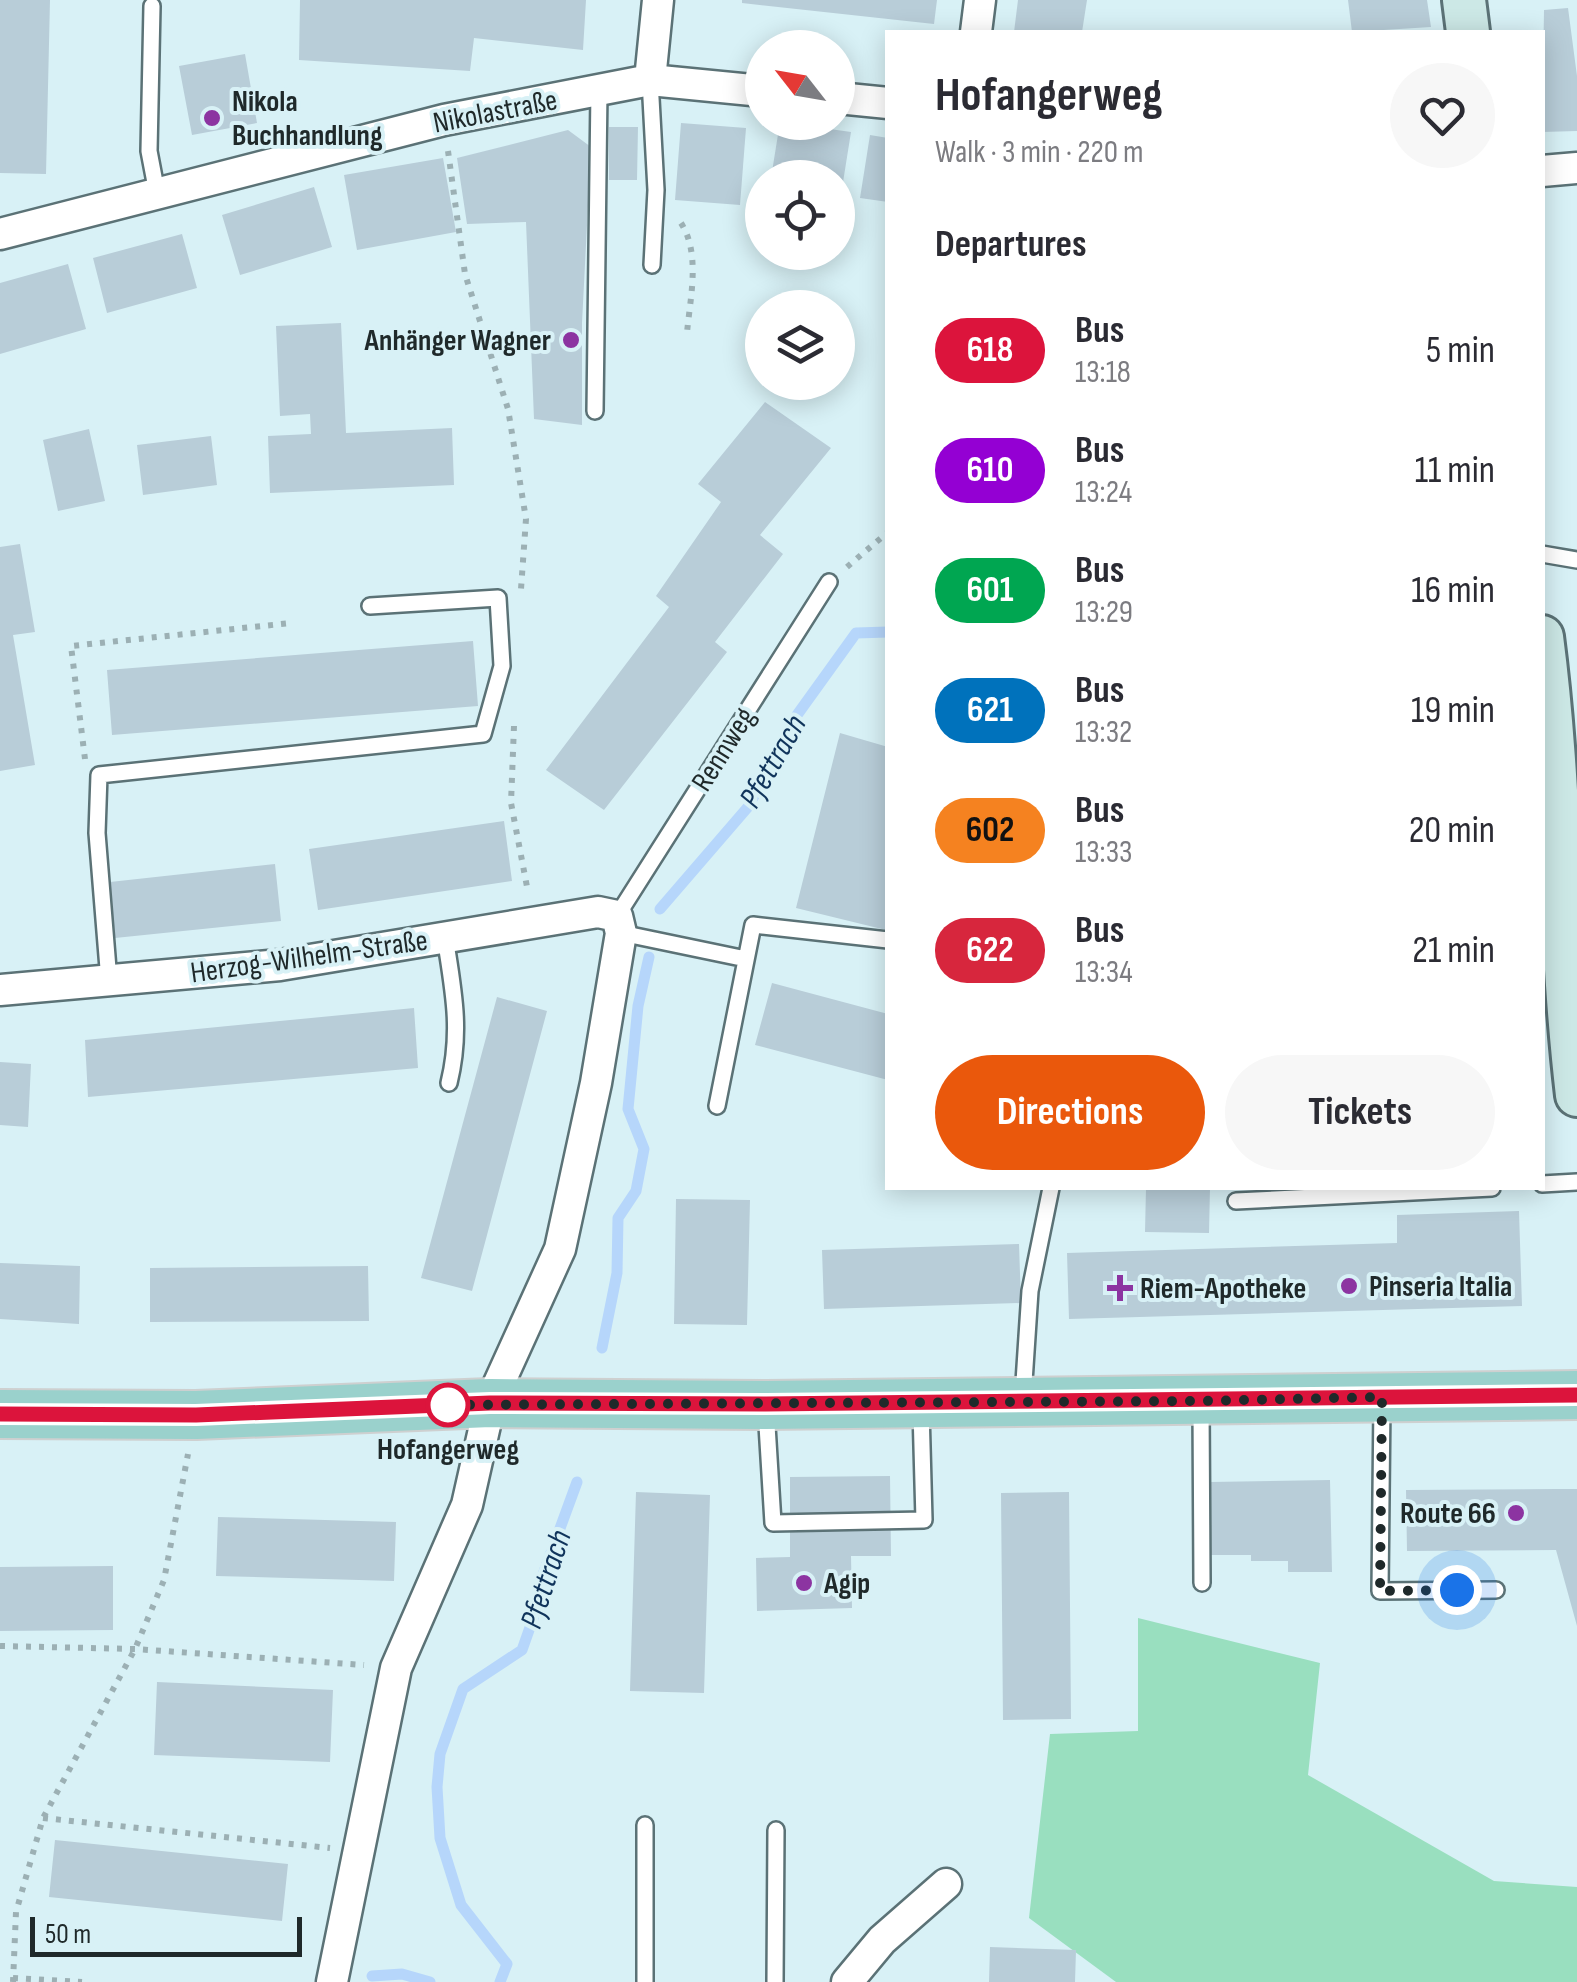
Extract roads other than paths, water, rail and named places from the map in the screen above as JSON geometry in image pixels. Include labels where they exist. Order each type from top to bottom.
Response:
[{"type":"main road","points":[[0,1414],[196,1415],[490,1403],[1577,1396]]},
{"type":"street","points":[[650,80],[658,0]]},
{"type":"street","points":[[976,30],[980,0]]},
{"type":"street","points":[[1464,0],[1468,30]]},
{"type":"street","name":"Nikolastraße","points":[[0,234],[444,120],[650,80],[745,88]]},
{"type":"street","points":[[855,99],[885,102]]},
{"type":"street","points":[[1545,171],[1577,168]]},
{"type":"street","points":[[1545,705],[1553,887],[1577,1096]]},
{"type":"street","name":"Herzog-Wilhelm-Straße","points":[[0,990],[280,965],[598,912],[619,925]]},
{"type":"street","points":[[332,1982],[396,1668],[468,1505],[490,1403],[560,1249],[596,1083],[619,925]]},
{"type":"street","points":[[847,1982],[882,1940],[946,1884]]},
{"type":"lane","points":[[152,6],[149,150],[157,193]]},
{"type":"lane","points":[[650,80],[656,190],[652,265]]},
{"type":"lane","points":[[595,410],[599,90]]},
{"type":"lane","points":[[1545,555],[1577,560]]},
{"type":"lane","name":"Rennweg","points":[[619,925],[830,582]]},
{"type":"lane","points":[[109,981],[97,833],[99,775],[482,734],[502,666],[498,598],[370,606]]},
{"type":"lane","points":[[619,925],[746,959]]},
{"type":"lane","points":[[718,1106],[753,925],[885,940]]},
{"type":"lane","points":[[445,936],[457,1014],[458,1049],[449,1082]]},
{"type":"lane","points":[[1545,1184],[1577,1182]]},
{"type":"lane","points":[[1022,1401],[1030,1291],[1051,1190]]},
{"type":"lane","points":[[1236,1201],[1453,1190]]},
{"type":"lane","points":[[1382,1397],[1380,1591],[1496,1590]]},
{"type":"lane","points":[[766,1404],[773,1523],[924,1520],[920,1401]]},
{"type":"lane","points":[[1201,1401],[1202,1583]]},
{"type":"lane","points":[[645,1825],[645,1982]]},
{"type":"lane","points":[[774,1982],[776,1830]]},
{"type":"waterway","name":"Pfettrach","points":[[660,909],[748,807],[797,715],[856,633],[885,632]]},
{"type":"waterway","name":"Pfettrach","points":[[602,1348],[617,1273],[618,1218],[636,1191],[644,1149],[628,1109],[638,1006],[649,957]]},
{"type":"waterway","name":"Pfettrach","points":[[500,1982],[507,1964],[461,1905],[440,1838],[440,1754],[463,1689],[522,1650],[544,1572],[577,1482]]},
{"type":"waterway","name":"Pfettrach","points":[[372,1976],[402,1974],[430,1982]]},
{"type":"place","name":"Nikola Buchhandlung","points":[[212,118]]},
{"type":"place","name":"Anhänger Wagner","points":[[571,340]]},
{"type":"place","name":"Pinseria Italia","points":[[1349,1286]]},
{"type":"place","name":"Riem-Apotheke","points":[[1120,1288]]},
{"type":"place","name":"Hofangerweg","points":[[448,1405]]},
{"type":"place","name":"Route 66","points":[[1516,1513]]},
{"type":"place","name":"Agip","points":[[804,1583]]}]
